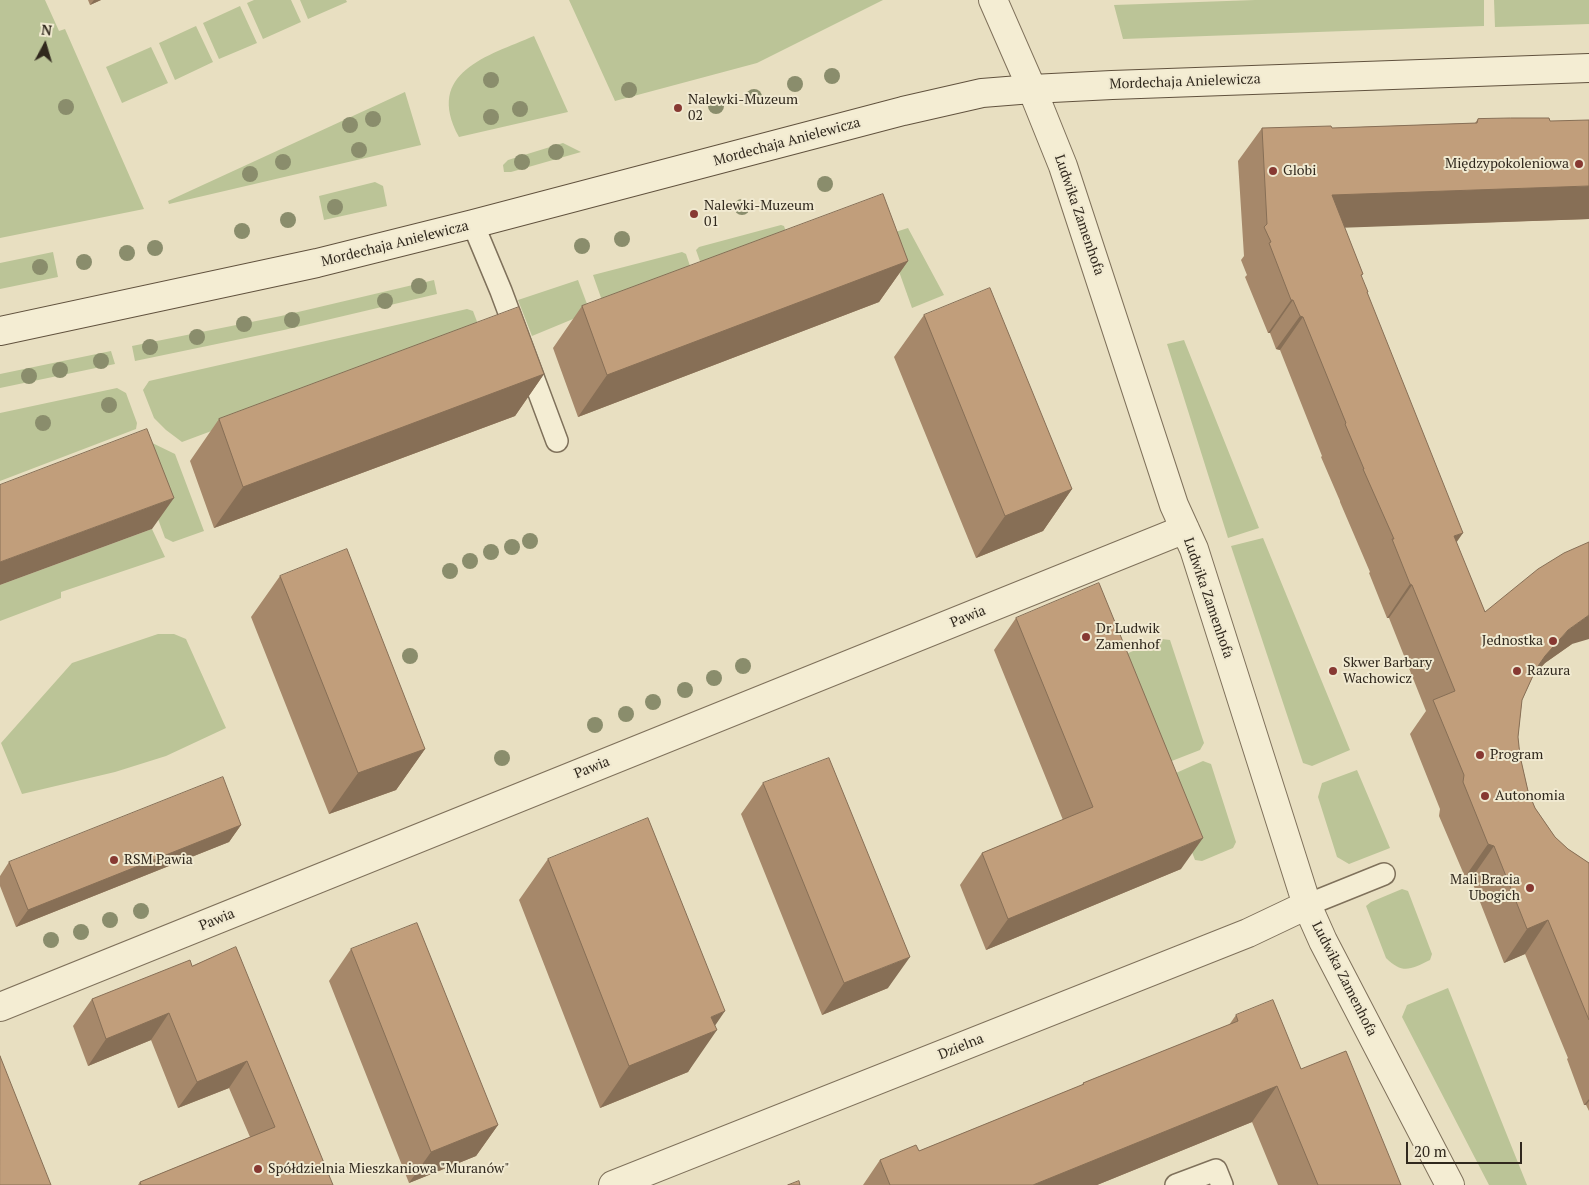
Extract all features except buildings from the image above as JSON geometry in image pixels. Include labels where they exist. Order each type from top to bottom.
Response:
[{"type":"street","name":"Ludwika Zamenhofa","points":[[993,0],[1032,89],[1066,174],[1174,505],[1194,549],[1308,906],[1323,941],[1450,1185]]},
{"type":"street","name":"Mordechaja Anielewicza","points":[[0,331],[317,264],[935,103],[982,93],[1032,89],[1589,68]]},
{"type":"street","name":"Pawia","points":[[0,1007],[1185,529]]},
{"type":"street","name":"Dzielna","points":[[613,1185],[1248,933],[1308,906]]},
{"type":"lane","points":[[473,224],[501,291],[558,441]]},
{"type":"lane","points":[[1308,906],[1384,874]]},
{"type":"lane","points":[[1176,1185],[1216,1170],[1222,1185]]},
{"type":"green space","points":[[0,0],[45,0],[59,31],[65,29],[144,209],[0,238]]},
{"type":"green space","points":[[254,0],[291,0],[301,22],[263,39],[247,3]]},
{"type":"green space","points":[[300,0],[346,0],[347,2],[308,19]]},
{"type":"green space","points":[[569,0],[883,0],[757,63],[615,101]]},
{"type":"green space","points":[[1255,0],[1484,0],[1484,26],[1123,39],[1114,5]]},
{"type":"green space","points":[[1494,0],[1589,0],[1589,24],[1495,27]]},
{"type":"green space","points":[[240,6],[257,43],[219,59],[203,23]]},
{"type":"green space","points":[[196,26],[213,62],[175,80],[159,43]]},
{"type":"green space","points":[[534,36],[568,112],[459,137],[450,115],[449,97],[455,82],[466,70],[481,60]]},
{"type":"green space","points":[[151,47],[168,83],[122,103],[106,67]]},
{"type":"green space","points":[[405,92],[421,145],[169,204],[168,201]]},
{"type":"green space","points":[[563,143],[581,152],[511,172],[504,172],[503,165],[508,160]]},
{"type":"green space","points":[[375,182],[383,186],[387,206],[324,220],[319,196]]},
{"type":"green space","points":[[781,225],[784,226],[787,235],[702,267],[696,250],[699,247]]},
{"type":"green space","points":[[908,228],[944,295],[912,308],[886,235]]},
{"type":"green space","points":[[53,252],[58,277],[0,289],[0,263]]},
{"type":"green space","points":[[682,252],[686,254],[692,272],[605,309],[593,275]]},
{"type":"green space","points":[[434,280],[437,294],[284,330],[135,361],[132,346],[281,316]]},
{"type":"green space","points":[[578,280],[590,312],[532,336],[518,300]]},
{"type":"green space","points":[[467,309],[473,311],[479,327],[477,332],[182,442],[154,418],[143,390],[149,381]]},
{"type":"green space","points":[[1184,340],[1259,528],[1228,538],[1167,344]]},
{"type":"green space","points":[[111,351],[115,364],[0,388],[0,374]]},
{"type":"green space","points":[[117,388],[126,393],[137,423],[136,429],[0,481],[0,413]]},
{"type":"green space","points":[[144,439],[175,454],[204,531],[173,542],[165,538],[132,448]]},
{"type":"green space","points":[[152,529],[165,557],[61,592],[61,598],[0,621],[0,585]]},
{"type":"green space","points":[[1263,538],[1350,750],[1312,766],[1303,763],[1231,546]]},
{"type":"green space","points":[[158,634],[174,634],[186,639],[226,728],[166,756],[115,772],[22,794],[1,743],[72,663]]},
{"type":"green space","points":[[1162,639],[1170,640],[1204,743],[1200,750],[1164,764],[1121,656]]},
{"type":"green space","points":[[1203,761],[1211,764],[1236,842],[1233,848],[1202,861],[1195,860],[1165,782],[1167,777]]},
{"type":"green space","points":[[1357,770],[1390,848],[1349,864],[1337,857],[1318,797],[1322,783]]},
{"type":"green space","points":[[1402,889],[1408,891],[1432,954],[1430,960],[1407,969],[1397,967],[1386,958],[1366,906]]},
{"type":"green space","points":[[1448,988],[1527,1185],[1489,1185],[1402,1017],[1407,1005]]},
{"type":"place","name":"Nalewki-Muzeum 02","points":[[678,108]]},
{"type":"place","name":"Międzypokoleniowa","points":[[1579,164]]},
{"type":"place","name":"Globi","points":[[1273,171]]},
{"type":"place","name":"Nalewki-Muzeum 01","points":[[694,214]]},
{"type":"place","name":"Dr Ludwik Zamenhof","points":[[1086,637]]},
{"type":"place","name":"Jednostka","points":[[1553,641]]},
{"type":"place","name":"Skwer Barbary Wachowicz","points":[[1333,671]]},
{"type":"place","name":"Razura","points":[[1517,671]]},
{"type":"place","name":"Program","points":[[1480,755]]},
{"type":"place","name":"Autonomia","points":[[1485,796]]},
{"type":"place","name":"RSM Pawia","points":[[114,860]]},
{"type":"place","name":"Mali Bracia Ubogich","points":[[1530,888]]},
{"type":"place","name":"Spółdzielnia Mieszkaniowa \"Muranów\"","points":[[258,1169]]}]
